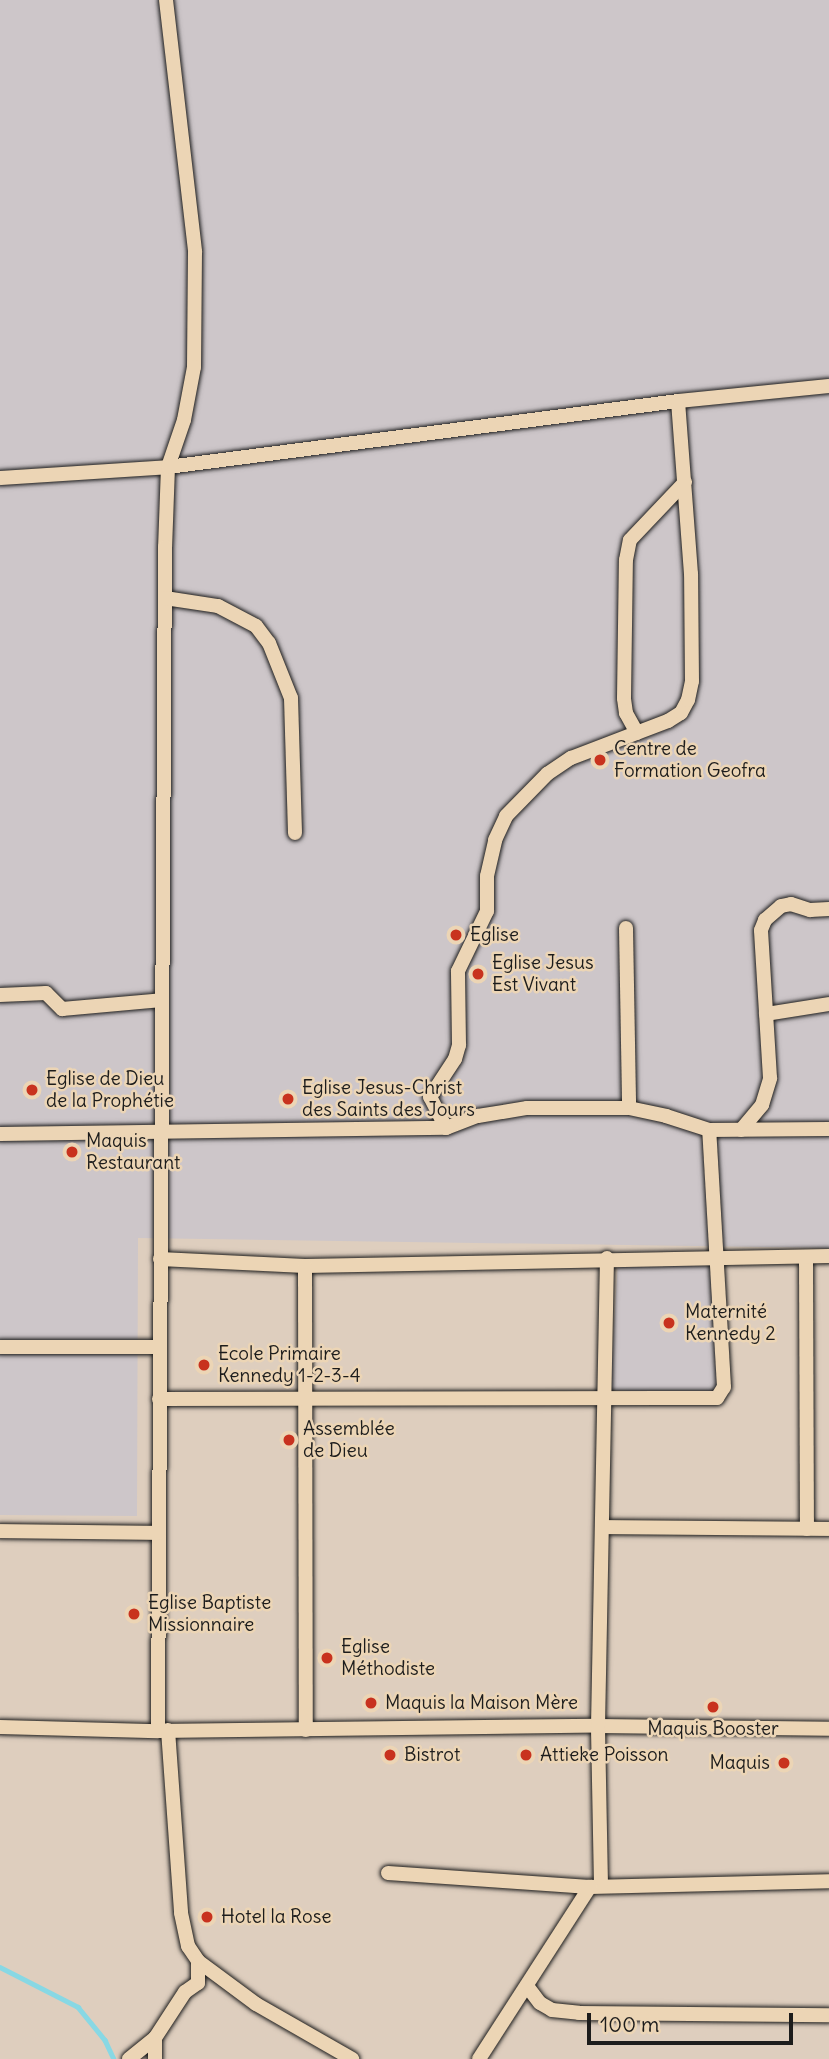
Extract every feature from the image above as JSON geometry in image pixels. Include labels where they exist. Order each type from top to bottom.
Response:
[{"type":"street","points":[[166,0],[195,252],[194,367],[184,420],[168,467],[165,598],[159,1346],[163,1730],[181,1913],[188,1946],[198,1961],[256,2004],[352,2059]]},
{"type":"street","points":[[0,478],[168,467],[678,401],[829,386]]},
{"type":"street","points":[[446,1128],[430,1097],[455,1059],[460,1045],[456,1006],[458,971],[487,911],[487,876],[495,840],[506,816],[539,781],[571,758],[681,713],[688,700],[692,681],[685,482],[678,401]]},
{"type":"street","points":[[637,733],[626,713],[624,698],[626,559],[630,540],[685,482]]},
{"type":"street","points":[[165,598],[218,606],[256,626],[269,643],[290,698],[295,834]]},
{"type":"street","points":[[741,1129],[762,1105],[770,1078],[761,930],[765,920],[781,906],[791,904],[810,910],[829,909]]},
{"type":"street","points":[[626,928],[629,1108]]},
{"type":"street","points":[[0,995],[46,993],[62,1009],[162,1000]]},
{"type":"street","points":[[766,1014],[829,1004]]},
{"type":"street","points":[[0,1134],[446,1128],[500,1110],[629,1108],[709,1130],[829,1129]]},
{"type":"street","points":[[159,1399],[605,1396],[717,1398],[724,1387],[709,1130]]},
{"type":"street","points":[[160,1259],[305,1266],[607,1258],[829,1256]]},
{"type":"street","points":[[806,1257],[807,1529]]},
{"type":"street","points":[[479,2059],[595,1886],[607,1258]]},
{"type":"street","points":[[305,1266],[306,1730]]},
{"type":"street","points":[[0,1347],[159,1346]]},
{"type":"street","points":[[602,1527],[829,1529]]},
{"type":"street","points":[[0,1531],[159,1533]]},
{"type":"street","points":[[0,1727],[163,1730],[598,1726],[829,1729]]},
{"type":"street","points":[[388,1873],[595,1886],[829,1881]]},
{"type":"street","points":[[129,2059],[155,2038],[185,1992],[198,1983],[198,1961]]},
{"type":"street","points":[[527,1986],[540,2003],[552,2010],[579,2013],[829,2015]]},
{"type":"street","points":[[155,2038],[155,2059]]},
{"type":"shaded area","points":[[0,0],[829,0],[829,1248],[138,1238],[137,1516],[0,1515]]},
{"type":"shaded area","name":"Maternité Kennedy 2","points":[[718,1260],[722,1396],[610,1390],[618,1262]]},
{"type":"waterway","points":[[0,1967],[78,2007],[105,2040],[114,2059]]},
{"type":"place","name":"Centre de Formation Geofra","points":[[600,760]]},
{"type":"place","name":"Eglise","points":[[456,935]]},
{"type":"place","name":"Eglise Jesus Est Vivant","points":[[478,974]]},
{"type":"place","name":"Eglise de Dieu de la Prophétie","points":[[32,1090]]},
{"type":"place","name":"Eglise Jesus-Christ des Saints des Jours","points":[[288,1099]]},
{"type":"place","name":"Maquis Restaurant","points":[[72,1152]]},
{"type":"place","name":"Maternité Kennedy 2","points":[[669,1323]]},
{"type":"place","name":"Ecole Primaire Kennedy 1-2-3-4","points":[[204,1365]]},
{"type":"place","name":"Assemblée de Dieu","points":[[289,1440]]},
{"type":"place","name":"Eglise Baptiste Missionnaire","points":[[134,1614]]},
{"type":"place","name":"Eglise Méthodiste","points":[[327,1658]]},
{"type":"place","name":"Maquis la Maison Mère","points":[[371,1703]]},
{"type":"place","name":"Maquis Booster","points":[[713,1707]]},
{"type":"place","name":"Bistrot","points":[[390,1755]]},
{"type":"place","name":"Attieke Poisson","points":[[526,1755]]},
{"type":"place","name":"Maquis","points":[[784,1763]]},
{"type":"place","name":"Hotel la Rose","points":[[207,1917]]}]
